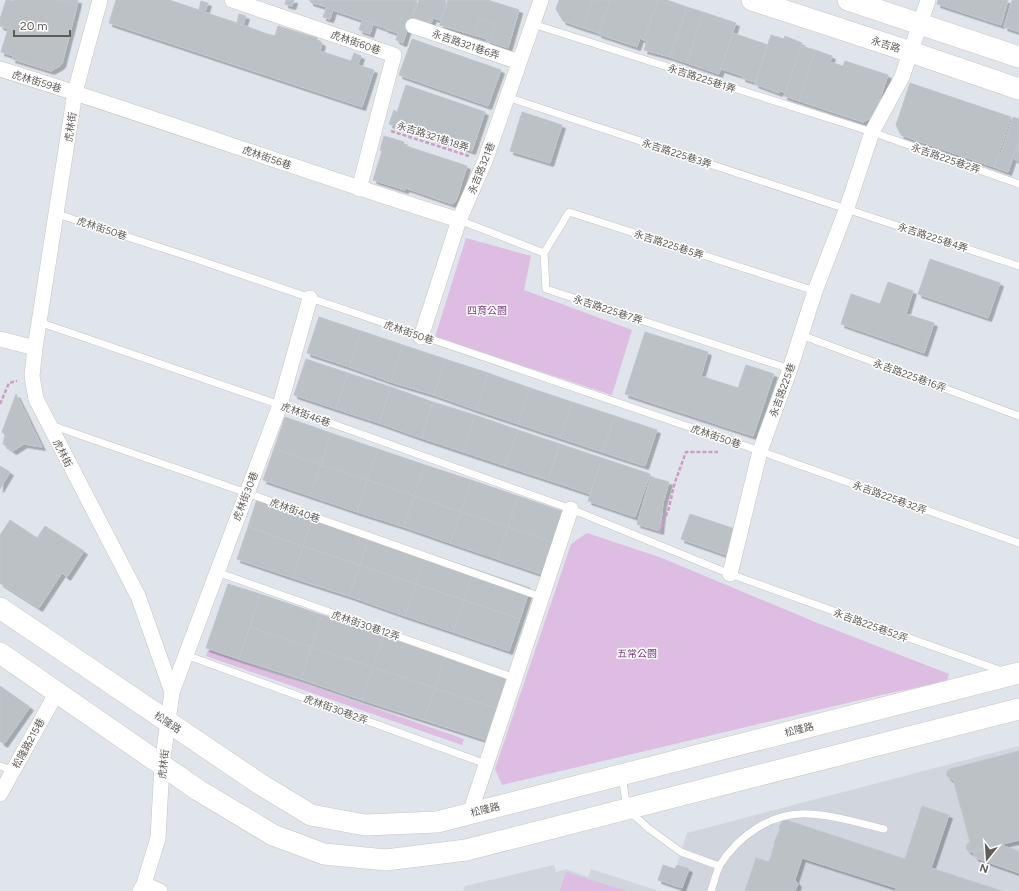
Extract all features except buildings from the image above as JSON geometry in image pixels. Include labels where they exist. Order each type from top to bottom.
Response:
[{"type":"street","name":"虎林街","points":[[100,0],[75,92],[35,348],[32,376],[36,399],[48,424],[138,596],[172,692],[162,765],[158,838],[142,888]]},
{"type":"street","name":"虎林街60巷","points":[[232,0],[394,55],[359,189]]},
{"type":"street","name":"永吉路321巷","points":[[421,337],[459,220],[485,161],[541,0]]},
{"type":"street","name":"永吉路","points":[[752,0],[1019,89]]},
{"type":"street","points":[[848,0],[1019,57]]},
{"type":"street","name":"永吉路225巷","points":[[730,574],[760,451],[790,370],[815,291],[847,208],[872,132],[902,78],[928,0]]},
{"type":"street","name":"永吉路321巷6弄","points":[[413,26],[520,62]]},
{"type":"street","name":"虎林街59巷","points":[[0,69],[75,92]]},
{"type":"street","name":"虎林街56巷","points":[[75,92],[359,189],[459,220]]},
{"type":"street","name":"虎林街30巷","points":[[172,692],[280,405],[310,298]]},
{"type":"street","points":[[0,339],[35,348]]},
{"type":"street","points":[[470,813],[571,509]]},
{"type":"street","name":"松隆路","points":[[0,608],[260,784],[311,815],[365,825],[437,822],[1016,674]]},
{"type":"street","points":[[0,653],[198,790],[273,835],[324,854],[386,860],[466,850],[1019,709]]},
{"type":"street","name":"松隆路215巷","points":[[0,794],[7,768],[57,692]]},
{"type":"street","points":[[142,888],[160,891]]},
{"type":"lane","name":"永吉路225巷1弄","points":[[533,24],[872,132]]},
{"type":"lane","name":"永吉路225巷3弄","points":[[507,97],[847,208]]},
{"type":"lane","name":"永吉路225巷2弄","points":[[872,132],[1019,184]]},
{"type":"lane","name":"永吉路225巷4弄","points":[[847,208],[1019,265]]},
{"type":"lane","name":"永吉路225巷5弄","points":[[544,253],[569,212],[815,291]]},
{"type":"lane","name":"虎林街50巷","points":[[57,214],[310,298],[760,451]]},
{"type":"lane","points":[[459,220],[544,253]]},
{"type":"lane","name":"永吉路225巷7弄","points":[[544,253],[546,289],[790,370]]},
{"type":"lane","name":"虎林街46巷","points":[[39,322],[280,405],[571,509]]},
{"type":"lane","name":"永吉路225巷16弄","points":[[801,335],[1019,416]]},
{"type":"lane","name":"虎林街40巷","points":[[48,424],[541,598]]},
{"type":"lane","name":"永吉路225巷32弄","points":[[760,451],[1019,543]]},
{"type":"lane","points":[[571,509],[730,574]]},
{"type":"lane","name":"虎林街30巷12弄","points":[[217,572],[515,678]]},
{"type":"lane","name":"永吉路225巷52弄","points":[[730,574],[1016,674]]},
{"type":"lane","name":"虎林街30巷2弄","points":[[186,655],[486,764]]},
{"type":"lane","points":[[622,775],[627,809],[648,828],[681,852],[719,866]]},
{"type":"lane","points":[[711,891],[719,866],[735,846],[753,830],[779,817],[808,814],[884,829]]},
{"type":"path","name":"永吉路321巷18弄","points":[[376,126],[485,161]]},
{"type":"path","points":[[0,404],[9,383],[32,376]]},
{"type":"path","points":[[656,544],[670,508],[674,485],[686,452],[723,452]]},
{"type":"shaded area","points":[[1019,746],[1019,891],[681,891],[689,869],[677,865],[687,833]]},
{"type":"shaded area","points":[[554,865],[556,872],[566,869],[588,877],[591,869],[659,891],[463,891],[465,886]]},
{"type":"green space","name":"四育公園","points":[[466,238],[531,256],[524,290],[632,330],[612,395],[435,337]]},
{"type":"green space","name":"五常公園","points":[[587,533],[662,558],[815,622],[949,674],[947,681],[881,695],[502,785],[495,769],[571,544]]},
{"type":"green space","points":[[208,650],[464,739],[462,745],[206,656]]},
{"type":"green space","points":[[566,872],[626,891],[560,891]]}]
